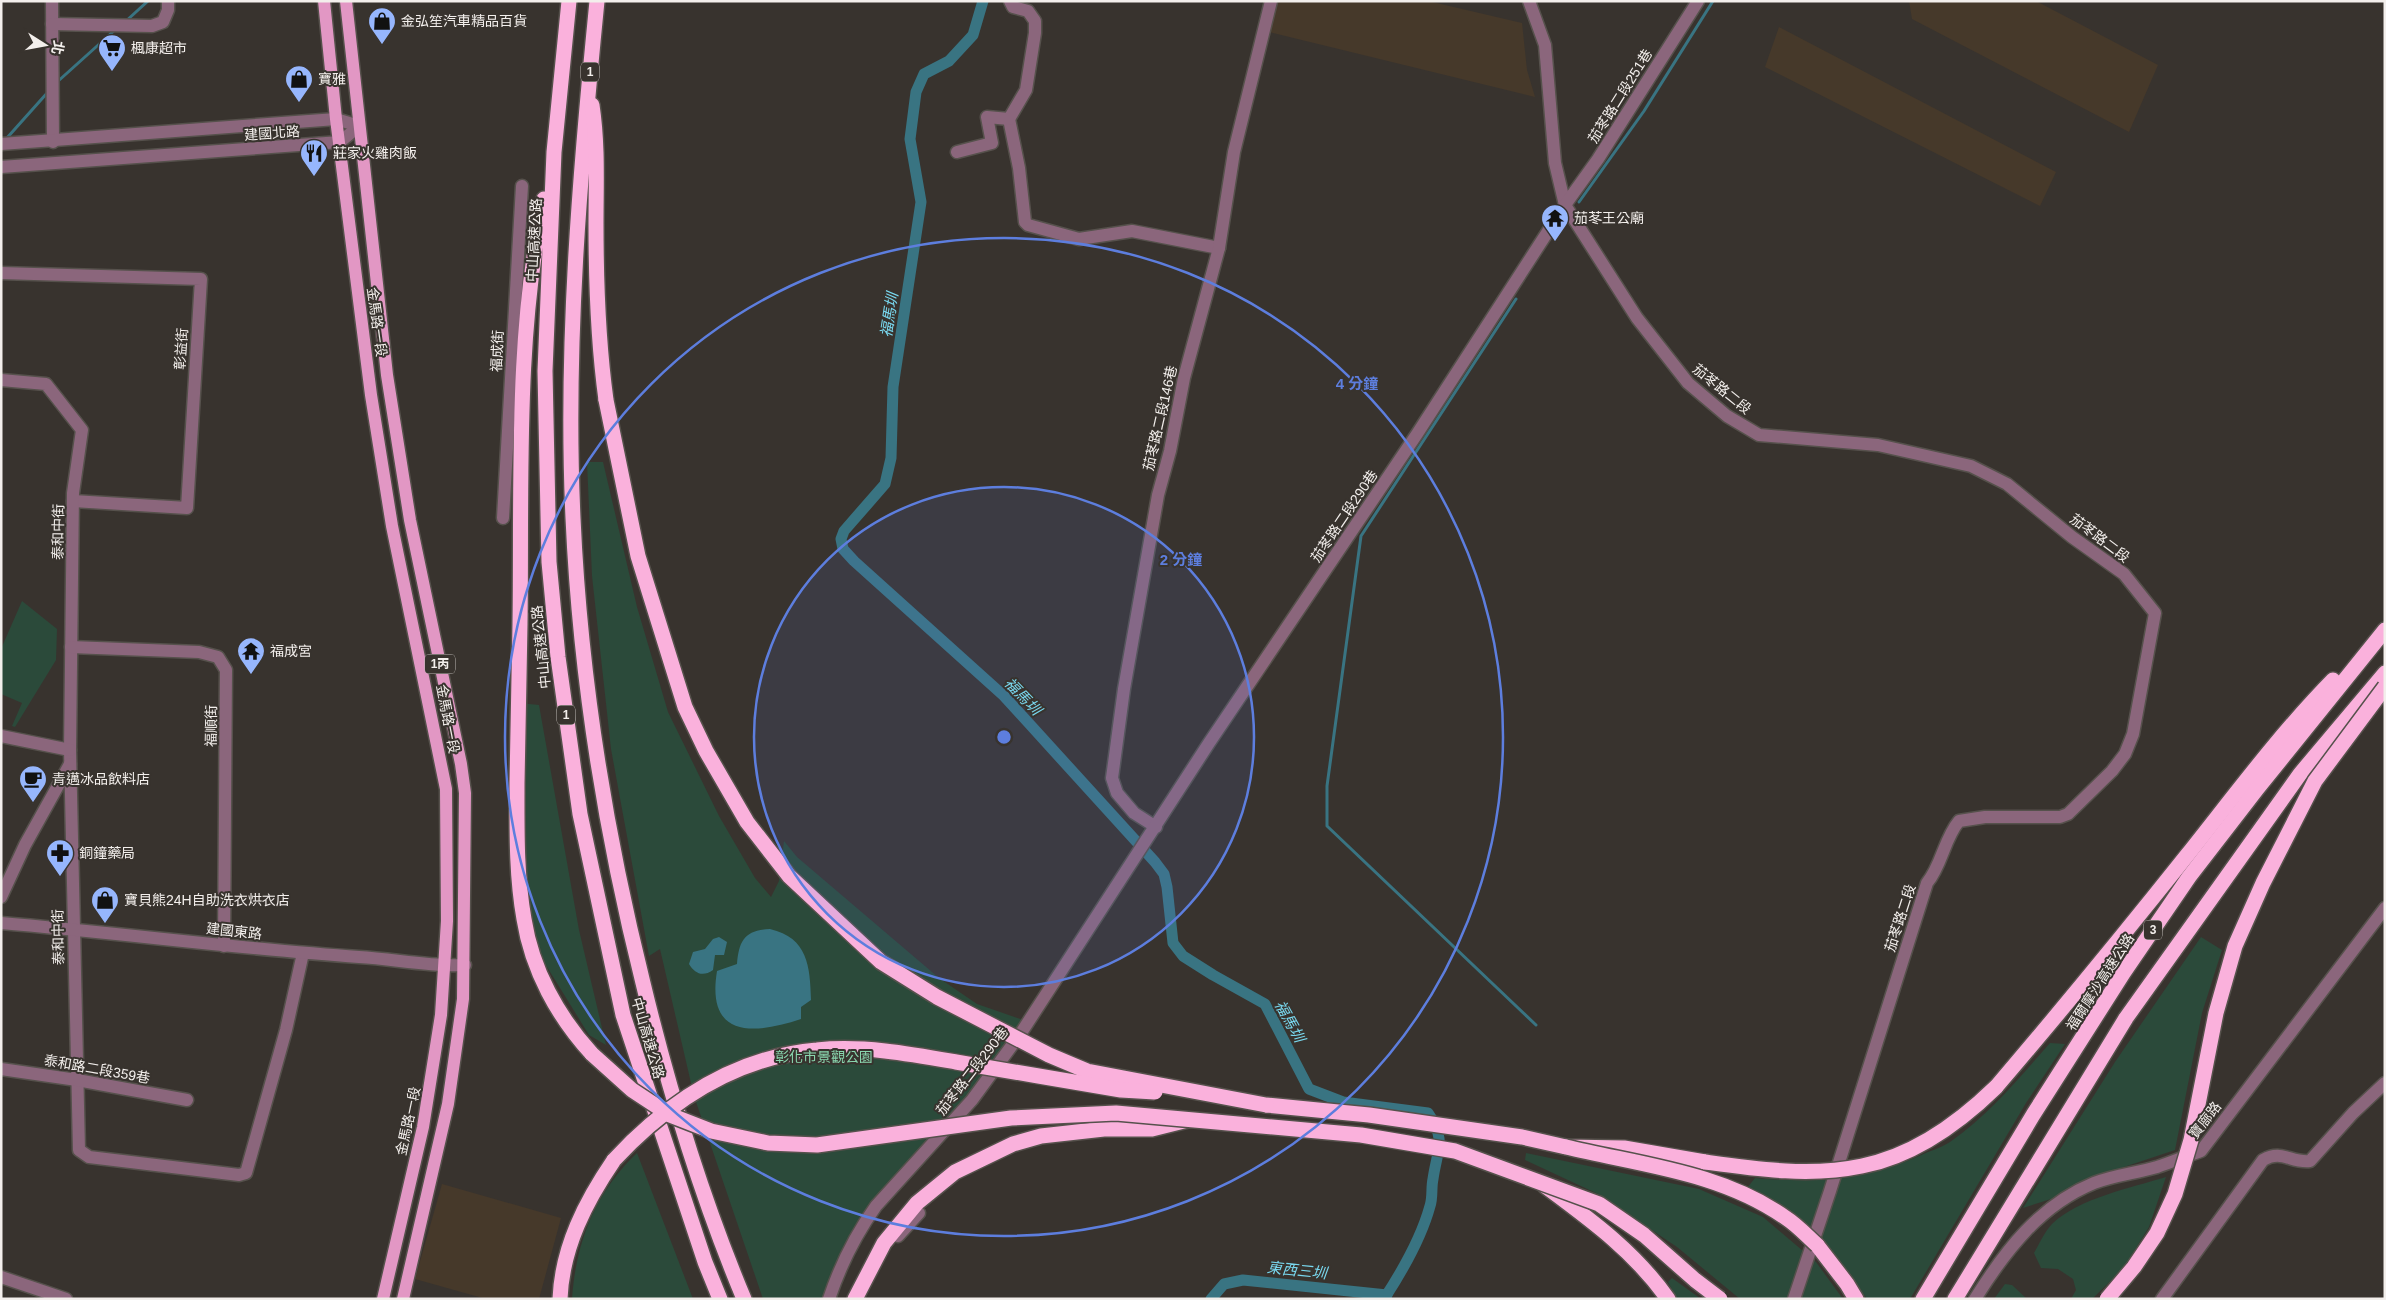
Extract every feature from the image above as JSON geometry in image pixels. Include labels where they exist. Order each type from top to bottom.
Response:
[{"type":"highway","name":"中山高速公路","points":[[569,1],[554,152],[545,371],[549,562],[558,658],[580,814],[623,1014],[704,1262],[720,1299]]},
{"type":"highway","name":"中山高速公路","points":[[597,1],[583,142],[575,269],[572,404],[573,517],[579,613],[593,742],[624,910],[665,1075],[712,1220],[744,1299]]},
{"type":"highway","points":[[589,80],[597,141],[598,318],[606,400],[638,556],[685,707],[706,751],[747,822],[789,876],[881,962],[937,997],[1049,1055],[1087,1071],[1266,1105]]},
{"type":"highway","points":[[554,152],[535,241],[527,314],[522,425],[517,830],[524,920],[544,982],[563,1018],[579,1040],[607,1069],[632,1090],[670,1115],[711,1131],[750,1140],[816,1144],[1010,1118],[1116,1113],[1360,1135],[1455,1151],[1599,1204],[1644,1235],[1695,1280],[1720,1299]]},
{"type":"highway","points":[[1566,1147],[1624,1148],[1768,1170],[1822,1171],[1862,1166],[1909,1150],[1947,1129],[1996,1087],[2059,1014],[2307,706],[2385,629]]},
{"type":"highway","name":"福爾摩沙高速公路","points":[[1923,1299],[2033,1115],[2124,972],[2189,877],[2385,629]]},
{"type":"highway","name":"3","points":[[1955,1299],[2126,1018],[2300,774],[2385,672]]},
{"type":"highway","points":[[2107,1299],[2134,1267],[2157,1233],[2175,1194],[2191,1140],[2216,1013],[2235,946],[2263,883],[2315,781],[2385,687]]},
{"type":"highway","points":[[560,1299],[560,1284],[570,1245],[583,1210],[614,1160],[658,1116],[702,1087],[738,1070],[779,1056],[818,1049],[904,1053],[1121,1090],[1378,1116],[1522,1137],[1692,1174],[1754,1198],[1786,1218],[1817,1245],[1856,1299]]},
{"type":"highway","points":[[855,1299],[884,1243],[917,1203],[955,1172],[1012,1144],[1041,1136],[1104,1129],[1152,1129],[1194,1119]]},
{"type":"highway","points":[[1536,1180],[1608,1233],[1654,1278],[1668,1299]]},
{"type":"main road","name":"金馬路一段","points":[[324,1],[336,119],[358,294],[388,500],[446,789],[445,966],[441,1014],[433,1073],[421,1137],[383,1299]]},
{"type":"main road","name":"金馬路一段","points":[[346,1],[347,27],[387,375],[410,520],[463,774],[465,813],[465,965],[463,999],[448,1104],[403,1299]]},
{"type":"street","points":[[52,1],[53,142]]},
{"type":"street","points":[[52,24],[152,26],[163,22],[168,10],[168,1]]},
{"type":"street","points":[[1010,1],[1014,7],[1028,12],[1034,21],[1035,33],[1026,90],[1009,119],[1020,168],[1025,222],[1028,225],[1078,239],[1132,231],[1219,248]]},
{"type":"street","name":"茄苳路二段146巷","points":[[1156,827],[1134,813],[1117,793],[1112,778],[1124,689],[1158,495],[1170,451],[1184,378],[1219,248],[1234,152],[1271,1]]},
{"type":"street","name":"茄苳路二段","points":[[1529,1],[1545,45],[1556,163],[1565,205],[1636,318],[1688,382],[1727,416],[1759,435],[1878,444],[1971,466],[2007,484],[2072,537],[2124,574],[2155,613],[2133,734],[2125,754],[2112,771],[2068,814],[2060,817],[1984,817],[1959,821],[1951,830],[1933,875],[1927,883],[1794,1299]]},
{"type":"street","name":"茄苳路二段251巷","points":[[1565,205],[1598,159],[1698,1]]},
{"type":"street","points":[[957,152],[992,143],[987,117],[1009,119]]},
{"type":"street","name":"建國北路","points":[[1,144],[53,142],[336,119],[359,126]]},
{"type":"street","points":[[340,142],[359,126]]},
{"type":"street","name":"建國北路","points":[[1,167],[340,142]]},
{"type":"street","name":"福成街","points":[[503,518],[522,186]]},
{"type":"street","name":"茄苳路二段290巷","points":[[829,1299],[855,1238],[865,1222],[876,1206],[972,1100],[1021,1033],[1565,205]]},
{"type":"street","name":"彰益街","points":[[1,273],[201,279],[186,508],[73,501]]},
{"type":"street","name":"泰和中街","points":[[1,380],[46,384],[82,430],[73,501],[70,755],[79,1150],[88,1157],[239,1175],[246,1172],[286,1030],[303,953]]},
{"type":"street","name":"福順街","points":[[71,647],[199,652],[218,657],[226,670],[224,946]]},
{"type":"street","points":[[1,736],[70,755],[1,898]]},
{"type":"street","name":"寶廍路","points":[[1975,1299],[1998,1263],[2014,1243],[2038,1218],[2059,1202],[2094,1183],[2158,1166],[2201,1151],[2385,908]]},
{"type":"street","name":"建國東路","points":[[1,923],[224,946],[394,959],[445,966],[465,965]]},
{"type":"street","name":"泰和路二段359巷","points":[[1,1069],[77,1080],[187,1100]]},
{"type":"street","points":[[2162,1299],[2263,1160],[2271,1155],[2282,1154],[2301,1162],[2310,1161],[2353,1113],[2385,1083]]},
{"type":"street","points":[[862,1299],[886,1249],[919,1214]]},
{"type":"street","points":[[1,1277],[66,1299]]},
{"type":"shaded area","points":[[1272,1],[1428,1],[1522,23],[1527,70],[1535,97],[1265,31]]},
{"type":"shaded area","points":[[1909,1],[2036,1],[2158,65],[2129,132],[1912,19]]},
{"type":"shaded area","points":[[1779,27],[2056,172],[2040,206],[1765,67]]},
{"type":"shaded area","points":[[442,1184],[561,1218],[539,1299],[486,1299],[415,1279]]},
{"type":"green space","name":"彰化市景觀公園","points":[[587,462],[603,462],[637,607],[668,712],[719,816],[755,878],[771,897],[779,881],[784,841],[797,857],[939,978],[977,1004],[1029,1022],[863,1218],[826,1299],[763,1299],[694,1096],[660,949],[649,956],[611,749],[592,576]]},
{"type":"green space","points":[[22,601],[57,629],[56,660],[15,727],[12,726],[22,703],[1,694],[1,649]]},
{"type":"green space","points":[[519,703],[539,705],[579,930],[606,1045],[589,1035],[539,954],[524,880]]},
{"type":"green space","points":[[2201,937],[2222,950],[2202,1013],[2175,1150],[2085,1180],[2051,1199],[2023,1208],[2115,1062]]},
{"type":"green space","points":[[2050,1043],[2065,1044],[2026,1103],[1910,1299],[1867,1299],[1830,1248],[1788,1211],[1747,1188],[1755,1178],[1819,1180],[1878,1171],[1943,1146],[1991,1108]]},
{"type":"green space","points":[[637,1153],[693,1299],[572,1299],[578,1257],[590,1219],[599,1201],[622,1168]]},
{"type":"green space","points":[[1526,1153],[1699,1189],[1763,1217],[1816,1262],[1843,1299],[1740,1299],[1677,1247],[1598,1194],[1525,1160]]},
{"type":"green space","points":[[2166,1177],[2149,1227],[2123,1269],[2092,1299],[2071,1299],[2076,1290],[2073,1279],[2058,1269],[2041,1268],[2034,1253],[2049,1227],[2076,1207],[2106,1195]]},
{"type":"green space","points":[[1672,1278],[1701,1299],[1677,1299],[1668,1282]]},
{"type":"green space","points":[[2005,1284],[2012,1285],[2027,1299],[1994,1299]]},
{"type":"water","points":[[770,929],[783,933],[799,946],[808,965],[811,1000],[801,1007],[801,1019],[766,1028],[750,1029],[737,1026],[726,1020],[719,1009],[715,993],[717,971],[737,964],[739,949],[749,934]]},
{"type":"water","points":[[719,937],[727,942],[724,955],[715,955],[713,970],[703,974],[694,970],[689,964],[693,952],[705,949],[713,939]]},
{"type":"waterway","points":[[125,22],[148,1]]},
{"type":"waterway","name":"福馬圳","points":[[983,1],[973,35],[949,61],[924,74],[916,92],[910,139],[921,202],[893,387],[891,458],[885,484],[844,531],[841,539],[843,549],[1004,696],[1155,862],[1164,874],[1167,887],[1173,943],[1183,956],[1265,1004],[1309,1089],[1343,1102],[1428,1113],[1434,1122],[1439,1138],[1432,1182],[1431,1203],[1405,1266],[1384,1299]]},
{"type":"waterway","points":[[1579,202],[1644,111],[1713,1]]},
{"type":"waterway","points":[[56,83],[116,29]]},
{"type":"waterway","points":[[6,139],[48,92]]},
{"type":"waterway","points":[[1516,299],[1361,536],[1327,786],[1327,826],[1536,1025]]},
{"type":"waterway","name":"東西三圳","points":[[1211,1299],[1224,1284],[1243,1280],[1387,1295]]},
{"type":"place","name":"金弘笙汽車精品百貨","points":[[382,45]]},
{"type":"place","name":"楓康超市","points":[[112,72]]},
{"type":"place","name":"寶雅","points":[[299,103]]},
{"type":"place","name":"莊家火雞肉飯","points":[[314,177]]},
{"type":"place","name":"茄苳王公廟","points":[[1555,242]]},
{"type":"place","name":"福成宮","points":[[251,675]]},
{"type":"place","name":"青邁冰品飲料店","points":[[33,803]]},
{"type":"place","name":"銅鐘藥局","points":[[60,877]]},
{"type":"place","name":"寶貝熊24H自助洗衣烘衣店","points":[[105,924]]}]
